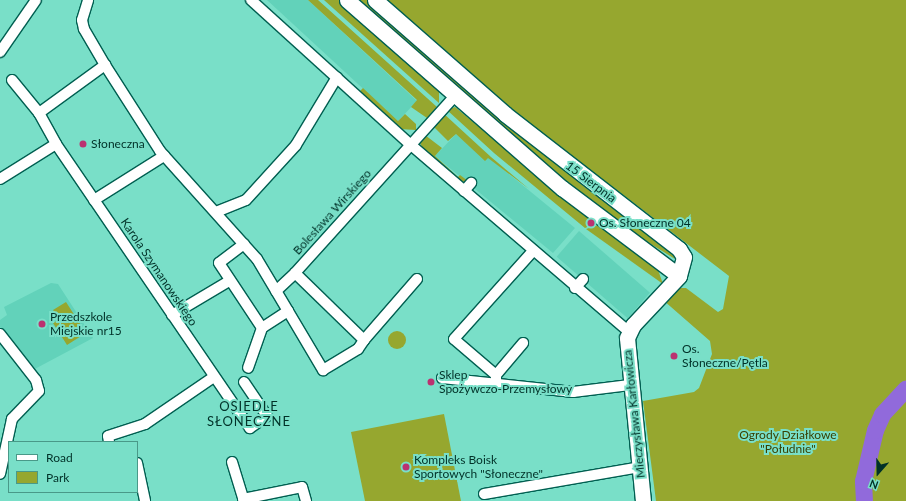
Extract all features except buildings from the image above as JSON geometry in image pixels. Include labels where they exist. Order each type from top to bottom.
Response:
[{"type":"street","points":[[0,52],[36,0]]},
{"type":"street","points":[[88,0],[82,20],[84,29],[105,65],[164,156],[244,244],[276,291],[323,370],[358,349],[364,340],[417,279]]},
{"type":"street","points":[[251,0],[411,145],[533,251],[454,339],[496,380]]},
{"type":"street","name":"15 Sierpnia","points":[[347,0],[562,188],[679,276],[684,257],[679,249],[517,124],[375,0]]},
{"type":"street","points":[[39,113],[105,65]]},
{"type":"street","points":[[216,212],[246,200],[296,145],[337,77]]},
{"type":"street","name":"Karola Szymanowskiego","points":[[12,80],[39,113],[56,144],[250,428],[267,416],[244,382]]},
{"type":"street","name":"Bolesława Wirskiego","points":[[364,340],[295,273],[455,96]]},
{"type":"street","points":[[0,179],[56,144]]},
{"type":"street","points":[[94,200],[164,156]]},
{"type":"street","points":[[464,191],[471,183]]},
{"type":"street","points":[[244,244],[219,263],[229,281],[262,328]]},
{"type":"street","name":"Mieczysława Karłowicza","points":[[533,251],[629,332],[630,384],[643,501]]},
{"type":"street","points":[[276,291],[295,273]]},
{"type":"street","points":[[629,332],[679,276]]},
{"type":"street","points":[[575,288],[583,279]]},
{"type":"street","points":[[172,315],[229,281]]},
{"type":"street","points":[[248,368],[262,328],[288,311]]},
{"type":"street","points":[[0,334],[36,380],[39,391],[12,419],[0,474]]},
{"type":"street","points":[[496,380],[524,343]]},
{"type":"street","points":[[109,441],[108,436],[145,424],[214,377]]},
{"type":"street","points":[[442,378],[496,380],[572,392],[630,384]]},
{"type":"street","points":[[232,462],[243,500],[302,487],[306,501]]},
{"type":"street","points":[[484,494],[640,467]]},
{"type":"street","points":[[138,468],[145,501]]},
{"type":"shaded area","points":[[267,0],[308,0],[417,101],[398,121]]},
{"type":"shaded area","points":[[456,134],[485,160],[488,157],[575,228],[553,253],[435,156]]},
{"type":"shaded area","points":[[579,231],[650,293],[628,318],[557,257]]},
{"type":"shaded area","name":"Przedszkole Miejskie nr15","points":[[51,283],[58,284],[93,338],[31,371],[0,327],[0,320],[7,315],[4,307]]},
{"type":"green space","points":[[308,0],[318,0],[437,107],[427,118],[411,107],[417,100]]},
{"type":"green space","points":[[324,0],[340,0],[439,90],[439,103]]},
{"type":"green space","points":[[355,0],[369,0],[669,246],[675,259],[638,236],[540,161]]},
{"type":"green space","name":"Ogrody Działkowe \"Południe\"","points":[[383,0],[906,0],[906,388],[877,422],[906,391],[906,501],[656,501],[643,401],[694,392],[699,388],[712,354],[710,341],[663,300],[675,288],[686,288],[718,312],[723,309],[729,276],[609,184],[587,173],[535,133]]},
{"type":"green space","points":[[363,88],[398,121],[405,114],[416,124],[416,130],[399,129],[358,93]]},
{"type":"green space","points":[[455,107],[590,219],[588,221],[592,225],[585,228],[494,153],[447,110]]},
{"type":"green space","points":[[443,113],[529,189],[488,158],[485,161],[456,134],[448,141],[434,127]]},
{"type":"green space","points":[[425,135],[442,148],[435,156],[458,177],[460,175],[468,181],[462,182],[423,149],[420,143]]},
{"type":"green space","points":[[598,225],[657,267],[663,284],[586,229]]},
{"type":"green space","points":[[66,302],[86,333],[67,345],[53,323],[60,319],[53,310]]},
{"type":"green space","points":[[393,331],[401,331],[406,336],[404,347],[401,349],[393,349],[388,344],[388,336]]},
{"type":"green space","name":"Kompleks Boisk Sportowych \"Słoneczne\"","points":[[444,414],[461,501],[365,501],[351,432]]},
{"type":"waterway","points":[[864,501],[863,481],[875,430],[882,414],[906,388]]},
{"type":"place","name":"Słoneczna","points":[[83,144]]},
{"type":"place","name":"Os. Słoneczne 04","points":[[591,223]]},
{"type":"place","name":"Przedszkole Miejskie nr15","points":[[42,324]]},
{"type":"place","name":"Os. Słoneczne/Pętla","points":[[674,356]]},
{"type":"place","name":"Sklep Spożywczo-Przemysłowy","points":[[431,382]]},
{"type":"place","name":"Kompleks Boisk Sportowych \"Słoneczne\"","points":[[406,467]]},
{"type":"district","name":"OSIEDLE SŁONECZNE","points":[[249,414]]}]
